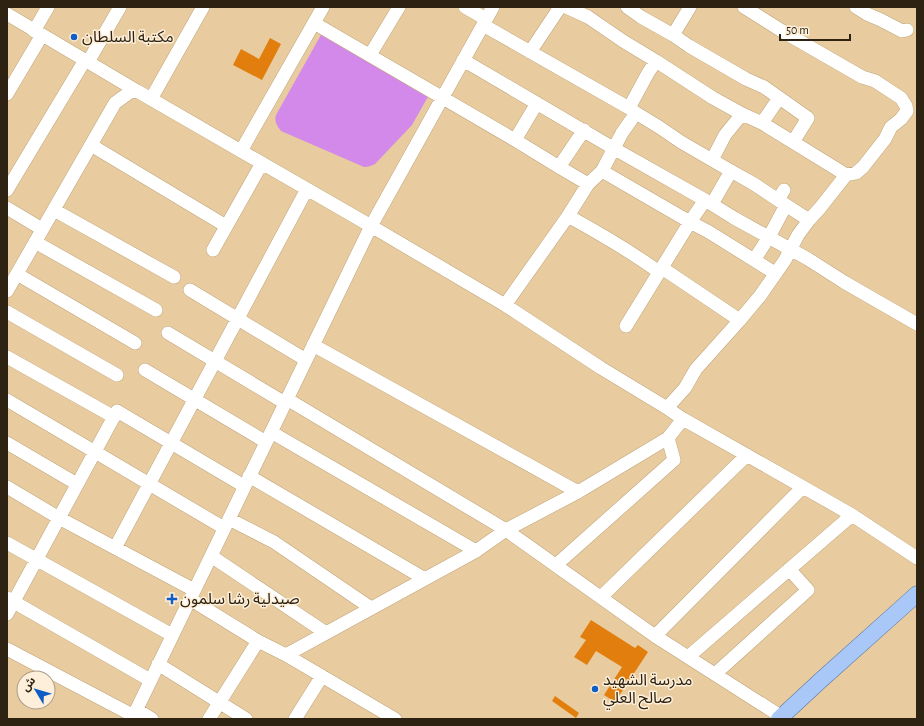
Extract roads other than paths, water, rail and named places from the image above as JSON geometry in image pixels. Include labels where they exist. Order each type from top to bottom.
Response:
[{"type":"main road","points":[[783,718],[821,680],[917,594]]},
{"type":"main road","points":[[783,718],[829,682],[917,607]]},
{"type":"street","points":[[7,94],[38,33],[48,7]]},
{"type":"street","points":[[7,190],[120,7]]},
{"type":"street","points":[[151,99],[203,7]]},
{"type":"street","points":[[241,151],[323,7]]},
{"type":"street","points":[[370,55],[399,7]]},
{"type":"street","points":[[465,7],[484,22],[530,52],[633,110],[681,142],[731,172],[782,199],[809,220]]},
{"type":"street","points":[[134,715],[371,226],[493,7]]},
{"type":"street","points":[[530,52],[560,7]]},
{"type":"street","points":[[566,7],[588,17],[713,98],[762,123],[846,176]]},
{"type":"street","points":[[627,7],[689,46],[764,88],[808,118],[793,142]]},
{"type":"street","points":[[672,35],[690,7]]},
{"type":"street","points":[[667,408],[685,388],[696,369],[760,296],[785,260],[798,235],[809,220],[846,176],[856,173],[863,167],[885,139],[891,127],[912,108],[906,106],[901,98],[875,81],[862,77],[744,7]]},
{"type":"street","points":[[856,7],[902,31],[907,30]]},
{"type":"street","points":[[7,14],[505,305],[601,368],[683,419],[852,515],[917,558]]},
{"type":"street","points":[[314,22],[588,184]]},
{"type":"street","points":[[463,60],[709,202],[734,218],[808,259],[844,282],[917,324]]},
{"type":"street","points":[[505,305],[568,216],[588,184],[602,171],[633,110],[648,73],[656,61]]},
{"type":"street","points":[[7,291],[115,103],[130,92],[137,91]]},
{"type":"street","points":[[762,123],[779,98]]},
{"type":"street","points":[[515,140],[537,103]]},
{"type":"street","points":[[712,160],[725,135],[742,114]]},
{"type":"street","points":[[560,167],[584,130]]},
{"type":"street","points":[[91,145],[226,226]]},
{"type":"street","points":[[213,250],[262,163]]},
{"type":"street","points":[[602,171],[709,232],[774,274]]},
{"type":"street","points":[[626,326],[690,222],[709,202],[731,172]]},
{"type":"street","points":[[115,548],[307,190]]},
{"type":"street","points":[[754,260],[770,237],[782,199]]},
{"type":"street","points":[[7,208],[42,229]]},
{"type":"street","points":[[54,210],[174,277]]},
{"type":"street","points":[[568,216],[660,270],[739,321]]},
{"type":"street","points":[[35,242],[156,310]]},
{"type":"street","points":[[17,274],[135,343]]},
{"type":"street","points":[[190,290],[306,360]]},
{"type":"street","points":[[7,312],[117,375]]},
{"type":"street","points":[[168,333],[506,530],[655,636],[783,718]]},
{"type":"street","points":[[313,345],[578,492]]},
{"type":"street","points":[[7,357],[114,417]]},
{"type":"street","points":[[144,370],[194,400],[268,437],[476,551]]},
{"type":"street","points":[[7,400],[149,484],[226,523],[274,542],[371,608]]},
{"type":"street","points":[[7,614],[10,600],[37,560],[117,411],[171,443],[247,481],[425,579]]},
{"type":"street","points":[[286,655],[476,551],[506,530],[578,492],[668,438],[683,419]]},
{"type":"street","points":[[556,565],[674,460],[668,438]]},
{"type":"street","points":[[7,443],[78,484]]},
{"type":"street","points":[[601,597],[747,455]]},
{"type":"street","points":[[7,487],[59,518],[115,548],[192,594],[258,642],[286,655],[322,676],[380,715],[395,719]]},
{"type":"street","points":[[655,636],[803,487]]},
{"type":"street","points":[[688,656],[852,515]]},
{"type":"street","points":[[7,543],[172,635]]},
{"type":"street","points":[[210,556],[326,633]]},
{"type":"street","points":[[715,674],[808,590],[789,569]]},
{"type":"street","points":[[10,600],[150,680]]},
{"type":"street","points":[[209,719],[258,642]]},
{"type":"street","points":[[7,649],[134,715],[152,719]]},
{"type":"street","points":[[158,664],[246,719]]},
{"type":"street","points":[[296,719],[322,676]]},
{"type":"place","name":"مكتبة السلطان","points":[[74,37]]},
{"type":"place","name":"صيدلية رشا سلمون","points":[[172,599]]},
{"type":"place","name":"مدرسة الشهيد صالح العلي","points":[[595,689]]}]
